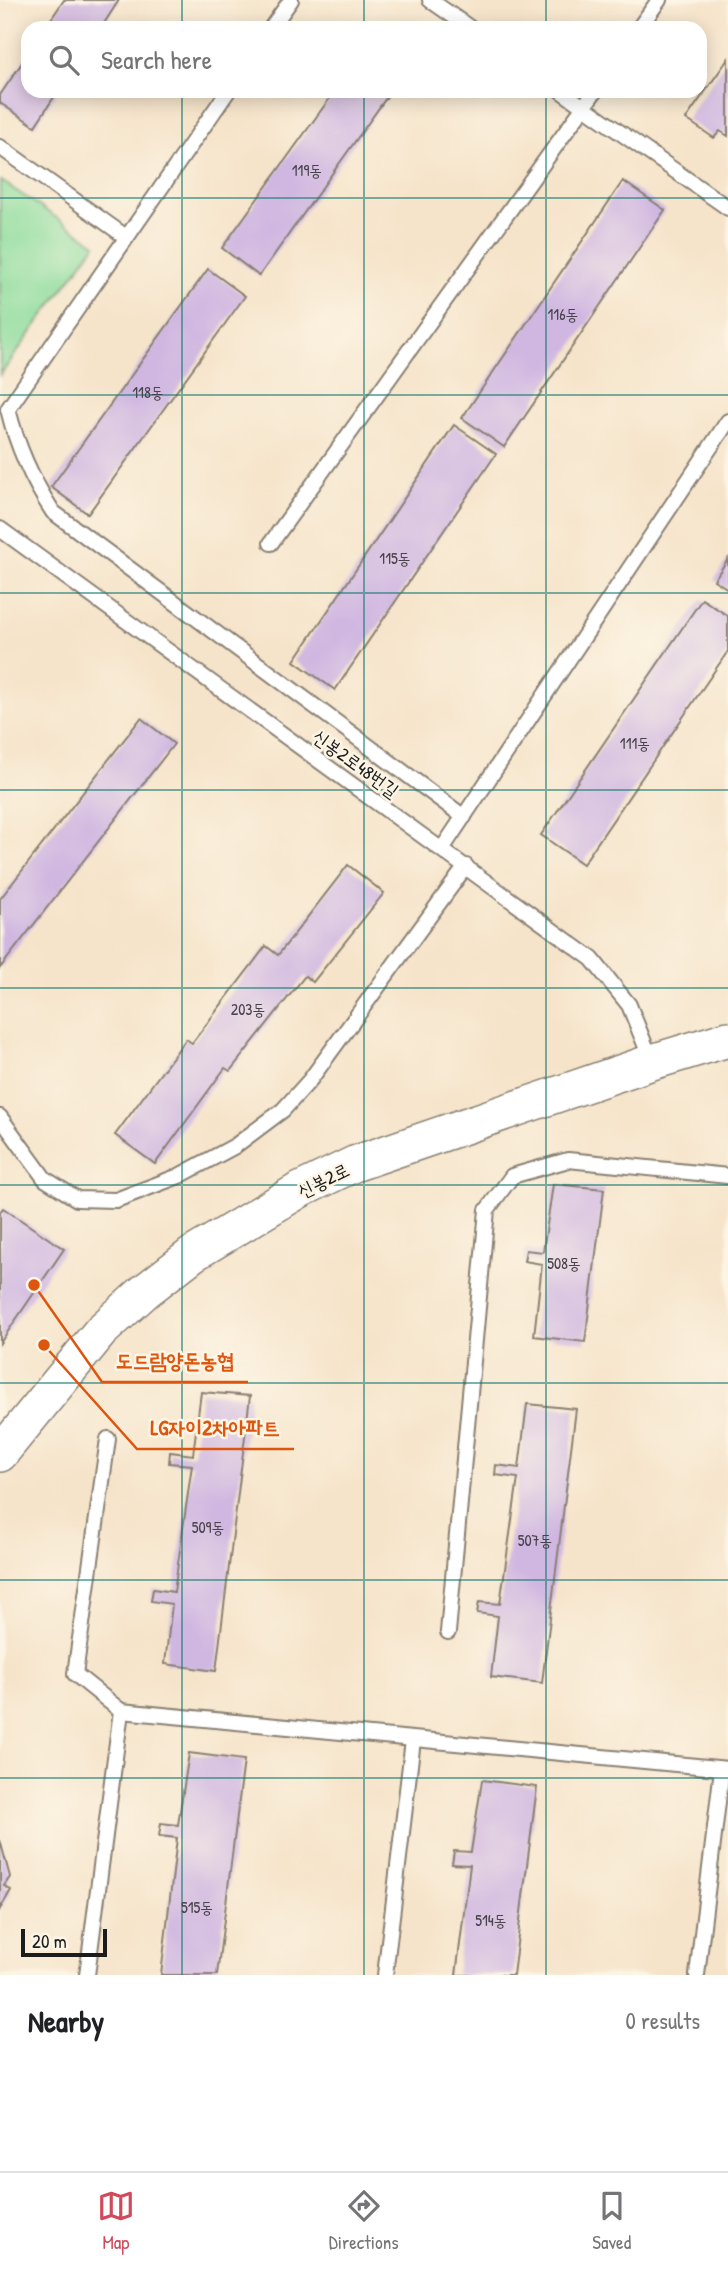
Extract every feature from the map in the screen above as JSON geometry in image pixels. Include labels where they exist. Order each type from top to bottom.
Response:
[{"type":"street","name":"신봉2로","points":[[0,1454],[101,1331],[144,1292],[193,1254],[298,1191],[355,1164],[652,1062],[728,1039]]},
{"type":"lane","points":[[276,21],[291,0]]},
{"type":"lane","points":[[430,0],[460,21]]},
{"type":"lane","points":[[644,21],[659,0]]},
{"type":"lane","points":[[223,98],[8,408],[13,433],[34,483],[53,512],[464,817]]},
{"type":"lane","points":[[571,98],[728,208]]},
{"type":"lane","points":[[271,543],[589,98]]},
{"type":"lane","points":[[0,147],[127,237]]},
{"type":"lane","points":[[442,849],[728,421]]},
{"type":"lane","name":"신봉2로48번길","points":[[0,529],[592,959],[629,1005],[652,1062]]},
{"type":"lane","points":[[0,1117],[45,1180],[77,1199],[116,1200],[179,1176],[235,1146],[283,1110],[310,1080],[466,866]]},
{"type":"lane","points":[[448,1632],[487,1210],[512,1177],[568,1160],[728,1176]]},
{"type":"lane","points":[[108,1439],[75,1674],[121,1711],[725,1769],[696,1975]]},
{"type":"lane","points":[[87,1975],[121,1711]]},
{"type":"lane","points":[[385,1975],[413,1741]]},
{"type":"green space","points":[[0,180],[96,244],[0,375]]},
{"type":"building","points":[[64,0],[119,0],[106,21],[50,21]]},
{"type":"building","points":[[728,59],[728,136],[720,131],[714,138],[686,119],[701,98],[707,98],[707,89]]},
{"type":"building","points":[[21,64],[21,98],[53,98],[35,126],[0,103],[0,95]]},
{"type":"building","points":[[330,98],[386,98],[259,276],[222,248]]},
{"type":"building","points":[[623,181],[665,210],[504,447],[462,418]]},
{"type":"building","points":[[208,269],[245,296],[88,514],[51,487]]},
{"type":"building","points":[[454,425],[496,454],[335,690],[294,661]]},
{"type":"building","points":[[728,559],[728,589],[714,580]]},
{"type":"building","points":[[702,599],[728,616],[728,651],[583,864],[541,835]]},
{"type":"building","points":[[141,718],[174,744],[0,968],[0,899]]},
{"type":"building","points":[[348,865],[384,893],[313,982],[305,976],[230,1071],[225,1068],[155,1164],[115,1135],[186,1039],[192,1043],[266,946],[278,955]]},
{"type":"building","points":[[553,1184],[604,1189],[585,1342],[534,1336],[542,1264],[524,1261],[526,1250],[543,1252]]},
{"type":"building","points":[[3,1208],[64,1249],[0,1343],[0,1212]]},
{"type":"building","points":[[201,1392],[250,1396],[216,1671],[165,1664],[172,1604],[151,1601],[153,1589],[174,1592],[192,1465],[169,1463],[170,1452],[193,1455]]},
{"type":"building","points":[[527,1404],[576,1409],[542,1683],[491,1677],[498,1616],[477,1613],[479,1602],[500,1604],[518,1478],[495,1475],[496,1465],[519,1468]]},
{"type":"building","points":[[189,1753],[244,1760],[217,1975],[161,1975],[177,1838],[159,1836],[161,1823],[178,1825]]},
{"type":"building","points":[[482,1780],[537,1787],[513,1975],[456,1975],[470,1865],[452,1864],[454,1851],[471,1852]]},
{"type":"building","points":[[0,1840],[10,1877],[4,1886],[11,1890],[0,1909]]},
{"type":"place","name":"도드람양돈농협","points":[[34,1285]]},
{"type":"place","name":"LG자이2차아파트","points":[[44,1345]]}]
